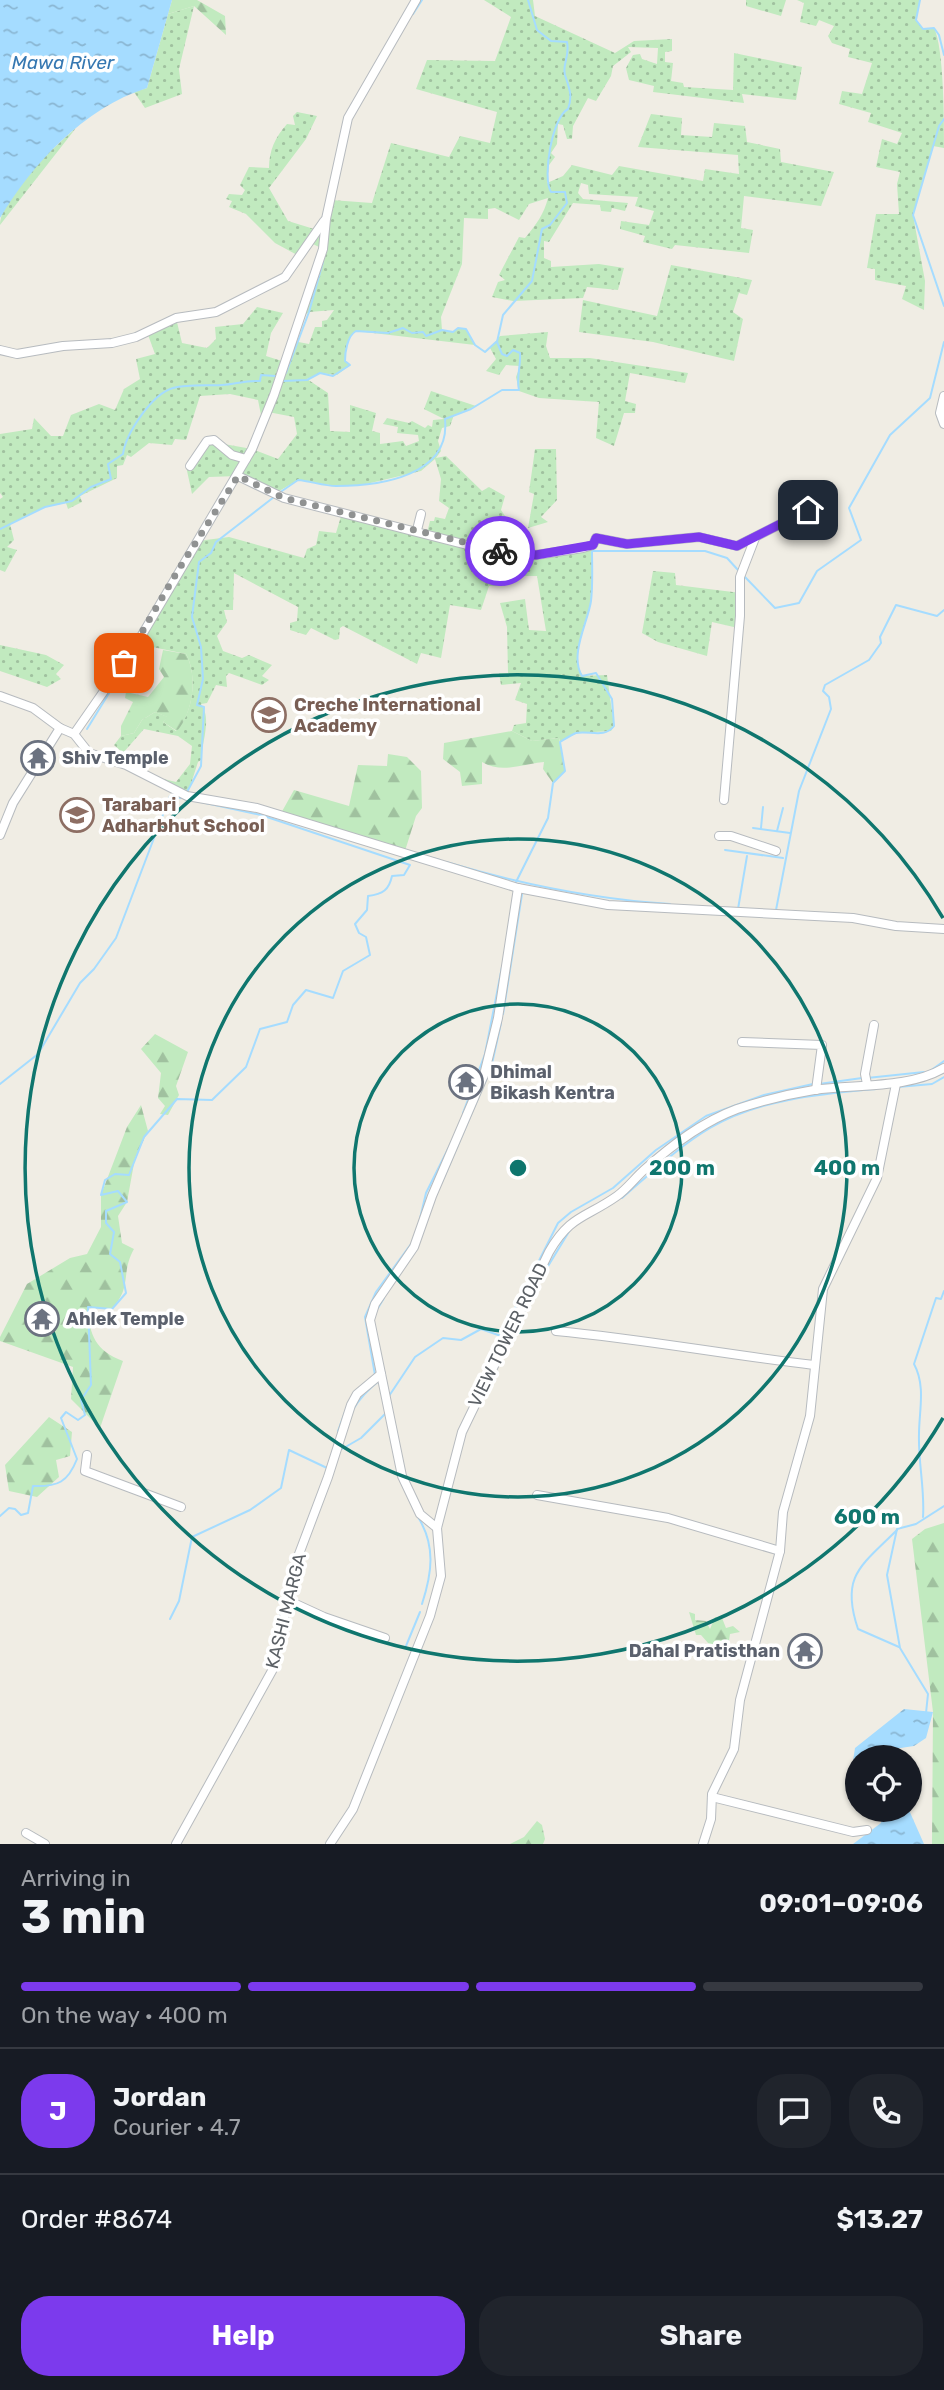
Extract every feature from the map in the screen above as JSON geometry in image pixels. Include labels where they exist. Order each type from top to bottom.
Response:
[{"type":"street","points":[[74,734],[106,692],[246,459],[274,395],[323,249],[326,219],[348,118],[416,0]]},
{"type":"street","points":[[0,350],[17,354],[63,346],[112,343],[136,337],[176,318],[216,312],[285,277],[326,219]]},
{"type":"street","points":[[944,396],[940,413],[944,424]]},
{"type":"street","points":[[190,466],[208,441],[214,440],[232,455],[246,459]]},
{"type":"street","points":[[238,476],[284,498],[471,546],[536,555],[593,545],[596,538],[627,544],[699,537],[737,546],[808,510]]},
{"type":"street","points":[[417,530],[421,514]]},
{"type":"street","points":[[724,800],[740,616],[740,577],[755,538]]},
{"type":"street","points":[[0,696],[33,708],[60,728],[74,734],[89,753],[126,765],[187,796],[257,808],[518,888],[608,905],[853,918],[896,926],[944,929]]},
{"type":"street","points":[[0,835],[13,803],[60,728]]},
{"type":"street","points":[[719,836],[731,836],[776,851]]},
{"type":"street","points":[[437,1528],[420,1514],[402,1476],[370,1320],[374,1304],[414,1247],[484,1075],[498,1018],[518,888]]},
{"type":"street","points":[[867,1084],[865,1074],[874,1025]]},
{"type":"street","points":[[742,1042],[822,1045],[816,1090]]},
{"type":"street","name":"VIEW TOWER ROAD","points":[[330,1844],[353,1809],[430,1616],[441,1576],[437,1528],[462,1432],[473,1403],[549,1252],[566,1227],[582,1214],[617,1196],[677,1142],[712,1120],[738,1109],[816,1090],[867,1084],[896,1084],[932,1076],[944,1068]]},
{"type":"street","points":[[703,1844],[711,1819],[713,1794],[734,1749],[740,1700],[780,1551],[783,1513],[810,1416],[823,1289],[877,1178],[896,1084]]},
{"type":"street","points":[[556,1331],[640,1339],[683,1349],[814,1365]]},
{"type":"street","name":"KASHI MARGA","points":[[176,1844],[273,1669],[296,1562],[351,1405],[357,1394],[381,1374]]},
{"type":"street","points":[[87,1455],[85,1471],[90,1475],[110,1478],[138,1492],[181,1507]]},
{"type":"street","points":[[537,1495],[668,1518],[780,1551]]},
{"type":"street","points":[[287,1600],[335,1622],[385,1638]]},
{"type":"street","points":[[713,1794],[853,1832],[867,1830]]},
{"type":"street","points":[[26,1833],[45,1844]]},
{"type":"green space","points":[[172,0],[197,0],[225,16],[226,35],[194,6],[168,14]]},
{"type":"green space","points":[[484,0],[533,0],[535,16],[615,53],[634,41],[672,39],[672,51],[665,52],[665,62],[673,63],[671,81],[683,83],[684,87],[733,90],[734,53],[802,67],[796,100],[742,94],[744,103],[653,92],[654,86],[629,80],[626,68],[633,55],[640,54],[642,59],[657,64],[658,48],[628,47],[631,52],[613,66],[611,76],[596,101],[588,98],[573,126],[572,139],[567,139],[563,125],[558,124],[557,144],[551,153],[555,157],[549,165],[547,183],[563,176],[572,165],[612,175],[619,166],[703,181],[705,169],[739,174],[738,155],[638,147],[651,114],[682,118],[681,135],[712,137],[714,123],[745,126],[747,142],[780,149],[781,162],[834,172],[821,206],[744,196],[741,228],[753,230],[749,253],[675,245],[672,249],[643,242],[645,236],[620,229],[621,221],[649,225],[654,211],[635,206],[638,197],[589,194],[588,185],[581,183],[578,193],[583,199],[628,203],[625,211],[612,208],[611,212],[601,211],[600,205],[573,203],[549,242],[544,241],[544,258],[551,261],[551,267],[599,264],[624,268],[618,290],[587,287],[583,298],[513,301],[492,297],[498,282],[505,280],[499,275],[519,237],[525,238],[533,229],[548,198],[529,204],[519,220],[495,208],[488,209],[488,219],[464,218],[462,264],[441,317],[442,330],[453,332],[458,328],[466,329],[475,345],[356,331],[350,337],[346,349],[345,361],[350,365],[337,375],[320,373],[307,379],[328,393],[330,431],[350,432],[350,405],[376,413],[372,431],[380,433],[380,444],[403,441],[406,446],[419,441],[418,435],[397,433],[398,427],[383,424],[387,418],[409,423],[412,421],[425,428],[428,425],[432,427],[433,420],[444,419],[424,409],[431,391],[476,406],[454,415],[450,426],[442,428],[438,441],[441,451],[436,458],[446,456],[482,491],[489,487],[505,496],[501,510],[509,522],[495,517],[482,547],[523,554],[593,545],[592,594],[578,659],[583,676],[607,675],[614,726],[611,731],[577,733],[560,742],[559,738],[532,741],[512,731],[514,725],[526,723],[527,704],[515,700],[521,683],[501,685],[499,673],[508,673],[507,627],[500,603],[525,599],[529,630],[546,631],[537,576],[505,576],[505,586],[489,586],[481,610],[450,605],[441,658],[421,653],[417,664],[343,626],[340,628],[339,639],[335,640],[311,628],[306,635],[290,630],[290,623],[297,621],[298,607],[234,573],[233,610],[224,610],[227,622],[217,636],[223,651],[242,658],[249,655],[272,665],[262,676],[269,680],[262,685],[229,673],[226,676],[227,687],[216,685],[207,703],[201,704],[206,716],[206,730],[201,760],[187,796],[143,774],[176,782],[190,764],[192,746],[178,736],[144,729],[123,753],[114,745],[121,736],[134,733],[142,720],[155,712],[168,717],[163,722],[176,731],[186,715],[193,684],[186,654],[138,644],[198,541],[229,537],[304,558],[307,549],[316,545],[319,531],[336,533],[342,513],[427,533],[430,521],[434,521],[435,517],[445,519],[449,508],[439,501],[441,479],[435,459],[421,471],[362,485],[336,486],[298,480],[274,494],[238,476],[209,477],[192,494],[186,466],[207,441],[252,449],[278,459],[297,434],[294,417],[268,412],[263,425],[258,400],[230,394],[200,396],[186,440],[175,439],[172,445],[149,443],[131,457],[127,455],[123,465],[117,466],[117,478],[80,496],[82,502],[68,509],[66,503],[45,507],[10,524],[14,540],[7,547],[17,550],[5,572],[0,570],[0,499],[3,497],[0,493],[0,434],[32,429],[34,418],[51,436],[63,436],[71,415],[99,404],[115,410],[124,389],[140,379],[136,359],[155,354],[147,332],[176,318],[182,343],[207,348],[216,339],[215,327],[243,324],[257,307],[283,313],[271,333],[266,356],[285,362],[293,341],[309,344],[315,327],[322,327],[322,321],[327,320],[334,310],[309,312],[301,318],[323,249],[311,243],[299,256],[275,243],[246,214],[229,207],[232,201],[226,199],[229,194],[242,195],[245,190],[240,185],[249,167],[269,168],[276,139],[287,124],[295,125],[293,116],[297,112],[317,116],[306,139],[269,188],[288,221],[314,229],[327,213],[331,200],[372,203],[391,143],[449,157],[460,136],[490,143],[497,112],[416,89],[427,60],[495,61],[511,17]]},
{"type":"green space","points":[[746,0],[786,0],[781,16],[746,6]]},
{"type":"green space","points":[[797,0],[920,0],[916,20],[923,29],[934,28],[942,67],[944,148],[933,146],[913,215],[925,281],[924,310],[902,299],[906,286],[875,280],[875,269],[867,268],[876,214],[899,214],[897,184],[900,172],[876,167],[882,139],[897,144],[902,133],[868,122],[871,113],[839,104],[842,91],[862,94],[872,63],[848,57],[850,49],[832,43],[828,36],[834,26],[819,20],[816,26],[800,22],[804,3]]},
{"type":"green space","points":[[194,6],[179,69],[182,94],[145,108],[134,92],[147,88],[168,14]]},
{"type":"green space","points":[[76,128],[0,225],[2,213],[18,186],[42,159]]},
{"type":"green space","points":[[671,265],[752,280],[747,295],[739,293],[733,312],[743,319],[734,361],[653,342],[579,332],[583,300],[657,316]]},
{"type":"green space","points":[[548,332],[546,346],[550,358],[590,358],[688,373],[685,383],[630,373],[625,401],[636,404],[635,413],[624,413],[614,446],[596,438],[599,402],[539,398],[519,391],[516,377],[520,366],[506,365],[499,375],[486,371],[496,359],[490,348],[500,336]]},
{"type":"green space","points":[[535,449],[556,449],[557,500],[541,517],[548,522],[528,528],[534,494],[529,492]]},
{"type":"green space","points":[[653,571],[675,573],[676,585],[741,593],[738,628],[712,622],[707,656],[658,642],[642,633]]},
{"type":"green space","points":[[0,645],[46,655],[64,665],[56,674],[61,679],[47,687],[0,671]]},
{"type":"green space","points":[[163,650],[186,654],[190,663],[193,683],[187,714],[177,731],[163,722],[167,717],[155,712],[142,720],[134,733],[121,736],[121,726],[133,702],[125,698],[126,692],[148,697],[164,677],[159,669]]},
{"type":"green space","points":[[512,731],[532,741],[559,738],[565,771],[553,783],[543,769],[544,762],[505,768],[482,762],[482,784],[462,786],[460,772],[443,759],[444,743]]},
{"type":"green space","points":[[388,754],[407,757],[421,771],[422,808],[416,816],[404,854],[280,815],[294,790],[349,806],[358,765],[387,766]]},
{"type":"green space","points":[[155,1034],[188,1052],[176,1086],[179,1095],[168,1115],[160,1114],[165,1106],[158,1098],[161,1073],[141,1049]]},
{"type":"green space","points":[[141,1105],[148,1131],[135,1158],[127,1202],[118,1216],[122,1243],[134,1249],[122,1293],[112,1309],[88,1308],[90,1326],[96,1341],[106,1352],[123,1361],[100,1428],[71,1399],[73,1367],[0,1341],[0,1337],[27,1284],[70,1258],[87,1254],[101,1227],[101,1195],[127,1127]]},
{"type":"green space","points":[[49,1417],[72,1432],[70,1456],[56,1460],[59,1477],[37,1497],[9,1491],[5,1465]]},
{"type":"green space","points":[[944,1523],[944,1844],[932,1844],[933,1712],[912,1539],[925,1529]]},
{"type":"green space","points":[[689,1612],[695,1614],[695,1620],[706,1621],[710,1629],[715,1617],[722,1618],[726,1628],[733,1626],[740,1632],[730,1634],[728,1647],[716,1652],[701,1635],[696,1635]]},
{"type":"green space","points":[[537,1821],[542,1825],[545,1839],[543,1844],[510,1844],[524,1837]]},
{"type":"water","name":"Mawa River","points":[[0,0],[172,0],[147,88],[102,109],[62,140],[28,177],[0,218]]},
{"type":"water","points":[[904,1709],[933,1712],[926,1738],[916,1745],[859,1745]]},
{"type":"water","points":[[914,1822],[924,1844],[853,1844],[881,1823]]},
{"type":"waterway","points":[[413,14],[422,0]]},
{"type":"waterway","points":[[279,493],[298,480],[331,486],[354,485],[372,484],[409,474],[437,454],[444,438],[445,419],[471,409],[502,390],[519,390],[520,353],[513,350],[507,356],[502,354],[497,342],[503,315],[532,281],[542,229],[550,225],[567,203],[565,192],[551,192],[548,185],[548,162],[553,135],[562,114],[568,109],[570,96],[564,71],[567,42],[551,41],[537,30],[528,0]]},
{"type":"waterway","points":[[920,0],[916,20],[923,29],[934,28],[939,35],[944,55]]},
{"type":"waterway","points":[[944,119],[939,126],[913,215],[944,306]]},
{"type":"waterway","points":[[286,373],[309,312],[323,262]]},
{"type":"waterway","points":[[283,381],[307,380],[320,373],[333,376],[350,365],[345,361],[346,349],[350,337],[356,331],[388,333],[403,328],[412,333],[423,332],[426,336],[442,330],[453,332],[458,328],[466,329],[475,345],[485,352],[496,342]]},
{"type":"waterway","points":[[745,577],[775,608],[799,603],[817,571],[861,540],[849,508],[890,435],[930,398],[944,342]]},
{"type":"waterway","points":[[0,529],[45,507],[72,501],[91,487],[111,479],[108,464],[123,454],[141,415],[165,392],[179,387],[260,381],[261,375],[275,376]]},
{"type":"waterway","points":[[187,792],[201,766],[204,707],[197,705],[203,679],[201,647],[192,617],[199,562],[211,553],[216,542],[274,497]]},
{"type":"waterway","points":[[516,882],[548,818],[553,783],[565,771],[560,742],[576,733],[601,733],[614,726],[612,699],[596,673],[582,676],[579,668],[578,649],[591,601],[592,551],[705,551],[727,558],[738,570]]},
{"type":"waterway","points":[[776,910],[799,791],[831,709],[829,697],[823,691],[825,685],[869,660],[881,643],[880,637],[896,605],[937,616],[944,610]]},
{"type":"waterway","points":[[87,729],[125,667]]},
{"type":"waterway","points":[[0,1084],[38,1054],[80,983],[94,969],[116,938],[170,796],[181,798]]},
{"type":"waterway","points":[[0,1516],[9,1508],[15,1509],[21,1515],[28,1513],[33,1486],[56,1484],[66,1478],[77,1459],[61,1418],[66,1412],[78,1420],[85,1415],[81,1400],[91,1385],[88,1307],[112,1309],[126,1293],[120,1262],[110,1254],[114,1232],[106,1223],[106,1211],[127,1202],[118,1191],[101,1195],[105,1180],[115,1174],[129,1175],[144,1137],[177,1099],[212,1100],[246,1067],[260,1029],[287,1022],[293,1005],[306,990],[333,998],[343,971],[370,955],[366,937],[359,933],[355,924],[367,910],[368,896],[384,890],[392,876],[404,875],[410,865],[261,815],[187,799]]},
{"type":"waterway","points":[[761,828],[763,807]]},
{"type":"waterway","points":[[777,831],[783,808]]},
{"type":"waterway","points":[[753,828],[790,833]]},
{"type":"waterway","points":[[725,850],[783,858]]},
{"type":"waterway","points":[[417,854],[440,860]]},
{"type":"waterway","points":[[738,909],[747,856]]},
{"type":"waterway","points":[[446,862],[557,889],[670,904]]},
{"type":"waterway","points":[[503,1014],[522,894]]},
{"type":"waterway","points":[[463,1113],[485,1054],[502,967]]},
{"type":"waterway","points":[[441,1184],[491,1068],[501,1023]]},
{"type":"waterway","points":[[930,1071],[944,1061]]},
{"type":"waterway","points":[[867,1078],[924,1072]]},
{"type":"waterway","points":[[898,1087],[932,1084],[944,1077]]},
{"type":"waterway","points":[[819,1084],[862,1078]]},
{"type":"waterway","points":[[389,1396],[415,1357],[443,1338],[461,1340],[481,1329],[501,1336],[558,1223],[571,1212],[613,1188],[656,1150],[706,1116],[764,1095],[813,1084]]},
{"type":"waterway","points":[[622,1198],[664,1161],[710,1128],[729,1118],[770,1104],[876,1089]]},
{"type":"waterway","points":[[419,1223],[426,1193],[452,1141]]},
{"type":"waterway","points":[[542,1276],[570,1230]]},
{"type":"waterway","points":[[375,1375],[365,1317],[376,1292],[411,1244]]},
{"type":"waterway","points":[[923,1517],[919,1444],[921,1390],[914,1364],[936,1298],[941,1299],[944,1291]]},
{"type":"waterway","points":[[378,1308],[384,1298]]},
{"type":"waterway","points":[[380,1380],[386,1413],[361,1438],[342,1449],[348,1419],[364,1394],[380,1380]]},
{"type":"waterway","points":[[338,1431],[349,1401]]},
{"type":"waterway","points":[[170,1619],[179,1601],[192,1537],[250,1510],[281,1488],[289,1450],[327,1468]]},
{"type":"waterway","points":[[926,1713],[928,1694],[900,1648],[887,1575],[897,1529],[916,1524],[944,1506]]},
{"type":"waterway","points":[[418,1517],[430,1549],[430,1570],[422,1604]]},
{"type":"waterway","points":[[897,1530],[857,1573],[851,1596],[858,1629],[899,1647]]},
{"type":"waterway","points":[[280,1616],[290,1573]]},
{"type":"waterway","points":[[406,1646],[420,1612]]},
{"type":"way so far","points":[[124,663],[177,572],[238,476],[284,498],[500,551]]},
{"type":"place","name":"Creche International Academy","points":[[269,715]]},
{"type":"place","name":"Shiv Temple","points":[[38,758]]},
{"type":"place","name":"Tarabari Adharbhut School","points":[[77,815]]},
{"type":"place","name":"Dhimal Bikash Kentra","points":[[466,1082]]},
{"type":"place","name":"Ahlek Temple","points":[[42,1319]]},
{"type":"place","name":"Dahal Pratisthan","points":[[805,1651]]},
{"type":"route","points":[[500,551],[536,555],[583,548],[593,545],[596,538],[627,544],[699,537],[737,546],[808,510]]}]
